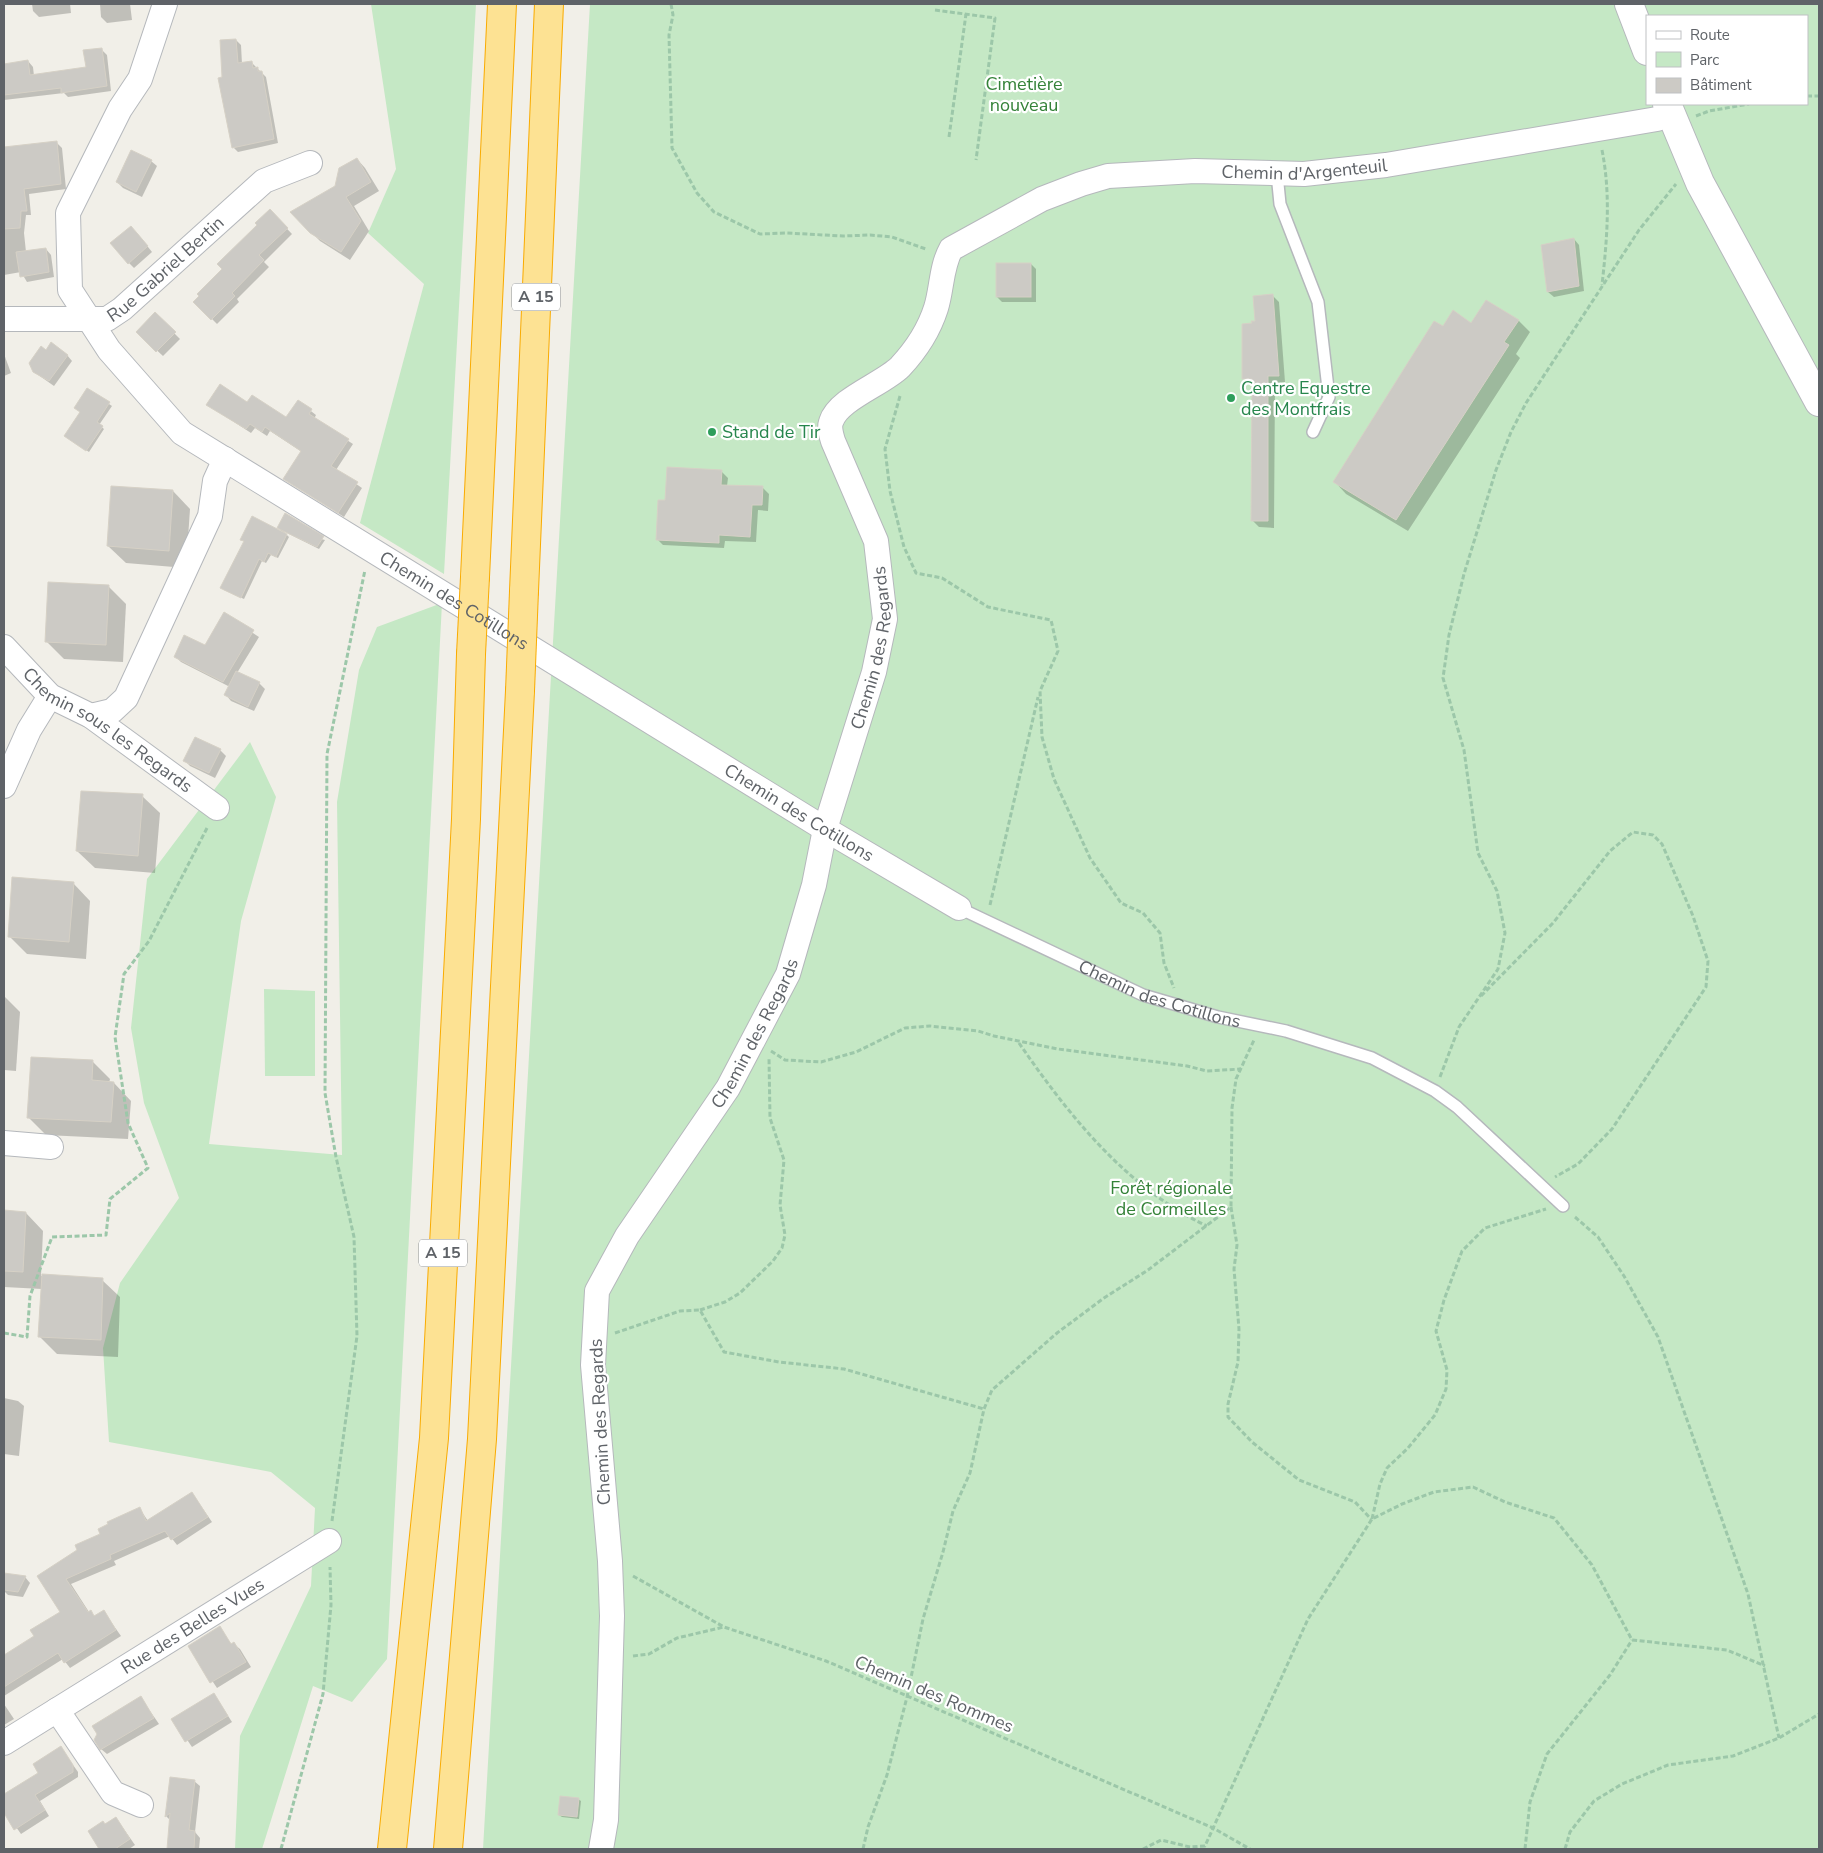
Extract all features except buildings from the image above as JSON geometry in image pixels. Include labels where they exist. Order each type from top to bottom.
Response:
[{"type":"highway","name":"A 15","points":[[392,1849],[434,1438],[466,819],[471,654],[502,4]]},
{"type":"highway","name":"A 15","points":[[448,1849],[482,1439],[520,691],[549,4]]},
{"type":"street","name":"Chemin des Cotillons","points":[[165,4],[140,79],[120,109],[68,213],[70,290],[108,350],[182,433],[824,829],[959,908]]},
{"type":"street","points":[[1629,4],[1646,48]]},
{"type":"street","name":"Chemin d'Argenteuil","points":[[949,253],[1042,199],[1080,184],[1108,176],[1195,171],[1304,174],[1386,165],[1658,119],[1671,115]]},
{"type":"street","points":[[1671,115],[1693,169],[1819,402]]},
{"type":"street","name":"Rue Gabriel Bertin","points":[[4,319],[107,319],[122,310],[264,181],[310,164]]},
{"type":"street","name":"Chemin des Regards","points":[[601,1849],[606,1820],[609,1656],[612,1616],[610,1561],[593,1366],[597,1291],[627,1236],[728,1088],[788,974],[814,885],[824,829],[874,672],[885,619],[876,541],[833,441],[831,422],[844,406],[883,381],[911,354],[927,329],[936,308],[949,253]]},
{"type":"street","points":[[91,716],[112,711],[126,698],[210,516],[215,481],[225,459]]},
{"type":"street","name":"Chemin sous les Regards","points":[[4,647],[50,696],[91,716],[217,808]]},
{"type":"street","points":[[4,786],[29,730],[50,696]]},
{"type":"street","points":[[4,1143],[51,1147]]},
{"type":"street","name":"Rue des Belles Vues","points":[[4,1743],[329,1541]]},
{"type":"street","points":[[57,1710],[113,1793],[141,1806]]},
{"type":"lane","points":[[1278,174],[1280,204],[1318,302],[1329,397],[1314,432]]},
{"type":"lane","name":"Chemin des Cotillons","points":[[959,908],[1143,995],[1372,1058],[1435,1091],[1458,1107],[1560,1204]]},
{"type":"path","points":[[671,4],[672,16],[669,35],[672,148],[697,192],[714,212],[760,234],[786,233],[892,237],[949,253]]},
{"type":"path","points":[[935,10],[995,18],[976,160]]},
{"type":"path","points":[[950,137],[966,14]]},
{"type":"path","points":[[1671,115],[1689,119],[1709,111],[1743,105]]},
{"type":"path","points":[[1598,129],[1606,173],[1608,232],[1602,286]]},
{"type":"path","points":[[1435,1091],[1459,1027],[1498,969],[1505,933],[1497,891],[1478,853],[1464,750],[1443,678],[1449,635],[1476,532],[1496,470],[1511,432],[1526,403],[1602,286],[1661,200],[1682,177],[1693,169]]},
{"type":"path","points":[[902,388],[885,449],[890,491],[904,547],[916,573],[942,578],[988,607],[1051,620],[1058,651],[1040,691],[986,920]]},
{"type":"path","points":[[281,1849],[323,1694],[331,1605],[329,1541],[357,1336],[354,1237],[336,1157],[325,1093],[327,754],[370,548]]},
{"type":"path","points":[[1040,691],[1042,737],[1058,788],[1090,858],[1120,903],[1143,913],[1160,932],[1164,963],[1182,1007]]},
{"type":"path","points":[[4,1333],[27,1337],[30,1296],[52,1237],[106,1235],[110,1199],[148,1168],[128,1123],[114,1037],[124,974],[149,941],[217,808]]},
{"type":"path","points":[[1476,1002],[1553,923],[1610,851],[1633,832],[1653,835],[1662,844],[1693,916],[1708,961],[1706,987],[1612,1129],[1578,1164],[1542,1185]]},
{"type":"path","points":[[594,1336],[620,1333],[680,1311],[700,1310],[725,1302],[740,1293],[773,1261],[782,1248],[785,1235],[780,1206],[784,1160],[770,1118],[769,1049],[785,1060],[821,1062],[856,1052],[906,1028],[930,1026],[978,1031],[1019,1042],[1101,1056],[1187,1066],[1207,1072],[1241,1069]]},
{"type":"path","points":[[1260,1026],[1236,1079],[1232,1108],[1232,1207],[1237,1245],[1234,1269],[1239,1329],[1238,1362],[1228,1404],[1228,1418],[1252,1442],[1298,1480],[1355,1502],[1372,1520]]},
{"type":"path","points":[[1019,1042],[1045,1080],[1099,1146],[1185,1216],[1207,1226]]},
{"type":"path","points":[[1142,1849],[1160,1840],[1190,1848],[1205,1846],[1308,1619],[1372,1520],[1380,1484],[1387,1468],[1408,1448],[1435,1415],[1446,1390],[1447,1370],[1436,1331],[1444,1300],[1462,1251],[1485,1228],[1542,1212],[1560,1204],[1598,1237],[1624,1276],[1658,1337],[1740,1566],[1765,1666],[1779,1738]]},
{"type":"path","points":[[863,1849],[868,1827],[887,1775],[907,1697],[923,1619],[953,1511],[970,1473],[984,1409],[992,1390],[1057,1333],[1232,1207]]},
{"type":"path","points":[[700,1310],[724,1352],[779,1362],[844,1369],[984,1409]]},
{"type":"path","points":[[1372,1520],[1402,1504],[1434,1492],[1473,1487],[1505,1502],[1554,1518],[1592,1566],[1632,1640]]},
{"type":"path","name":"Chemin des Rommes","points":[[610,1561],[724,1627],[826,1662],[1213,1828],[1250,1849]]},
{"type":"path","points":[[609,1656],[649,1654],[677,1638],[724,1627]]},
{"type":"path","points":[[1632,1640],[1727,1650],[1765,1666]]},
{"type":"path","points":[[1525,1849],[1530,1802],[1546,1754],[1610,1675],[1632,1640]]},
{"type":"path","points":[[1565,1849],[1570,1832],[1594,1801],[1622,1784],[1668,1765],[1733,1756],[1779,1738],[1819,1714]]},
{"type":"green space","points":[[371,4],[476,4],[444,574],[360,523],[424,284],[368,233],[396,169]]},
{"type":"green space","name":"Forêt régionale de Cormeilles","points":[[590,4],[1819,4],[1819,1849],[483,1849]]},
{"type":"green space","points":[[442,603],[387,1659],[352,1702],[313,1686],[262,1849],[235,1849],[240,1736],[311,1586],[315,1508],[271,1472],[109,1442],[103,1348],[120,1283],[179,1198],[144,1103],[131,1028],[147,879],[250,742],[276,797],[241,921],[209,1144],[342,1155],[337,802],[359,670],[377,627]]},
{"type":"green space","points":[[264,989],[315,991],[315,1076],[265,1076]]},
{"type":"place","name":"Centre Equestre des Montfrais","points":[[1231,398]]},
{"type":"place","name":"Stand de Tir","points":[[712,432]]},
{"type":"park label","name":"Cimetière nouveau","points":[[1024,94]]}]
